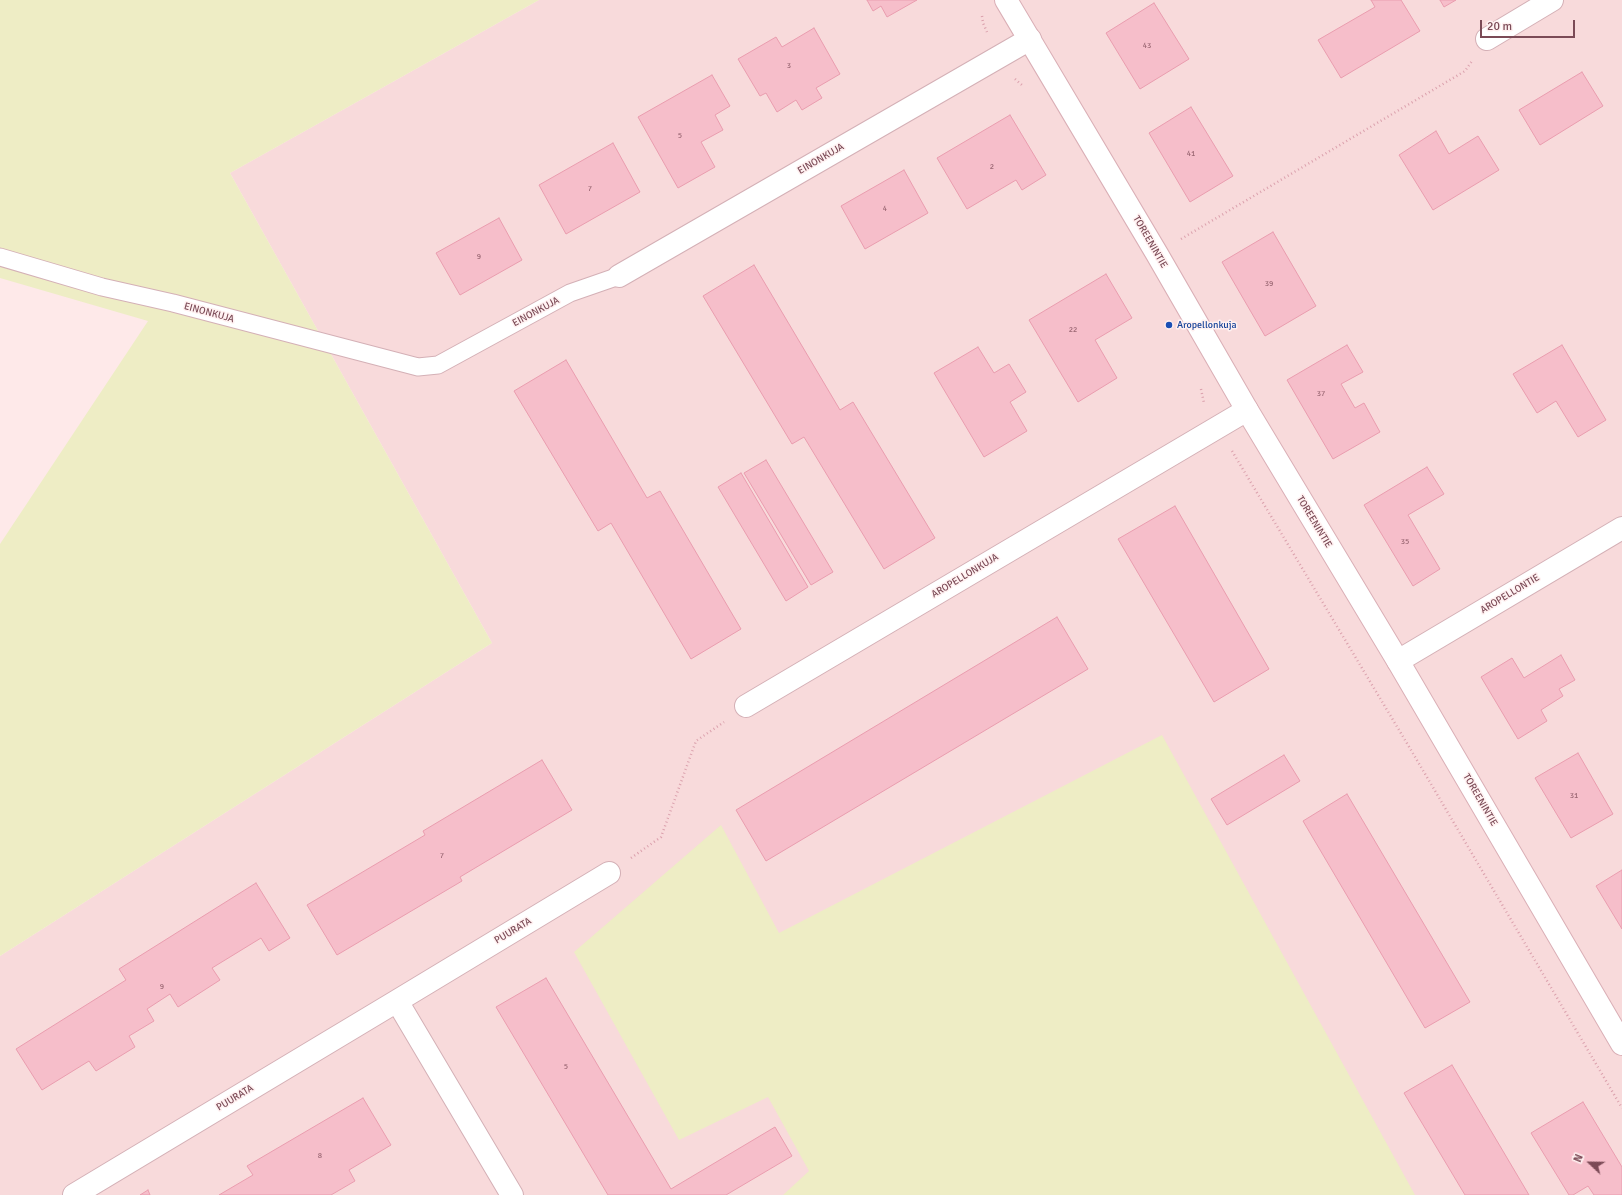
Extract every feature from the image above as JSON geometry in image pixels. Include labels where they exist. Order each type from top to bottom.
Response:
[{"type":"street","name":"TOREENINTIE","points":[[1006,0],[1157,254],[1247,410],[1398,661],[1622,1043]]},
{"type":"street","points":[[1487,39],[1552,0]]},
{"type":"street","name":"EINONKUJA","points":[[619,276],[1030,39]]},
{"type":"street","name":"AROPELLONKUJA","points":[[746,706],[1247,410]]},
{"type":"street","name":"AROPELLONTIE","points":[[1398,661],[1622,528]]},
{"type":"street","name":"PUURATA","points":[[74,1195],[609,873]]},
{"type":"street","points":[[397,1001],[512,1195]]},
{"type":"lane","name":"EINONKUJA","points":[[0,257],[102,287],[173,303],[418,367],[438,365],[570,293],[619,276]]},
{"type":"path","points":[[981,10],[983,23],[1001,55],[1017,81],[1027,89]]},
{"type":"path","points":[[1157,254],[1465,71],[1487,39]]},
{"type":"path","points":[[1201,386],[1202,400],[1622,1108]]},
{"type":"path","points":[[609,873],[661,837],[696,741],[746,706]]},
{"type":"shaded area","points":[[539,0],[1622,0],[1622,1195],[0,1195],[0,956],[492,643],[230,173]]},
{"type":"green space","points":[[0,0],[539,0],[230,173],[492,643],[0,956],[0,544],[148,321],[0,278]]},
{"type":"green space","points":[[1162,735],[1415,1195],[783,1195],[809,1171],[768,1097],[679,1140],[574,952],[721,825],[779,933]]},
{"type":"building","points":[[867,0],[917,0],[887,17],[881,6],[873,11]]},
{"type":"building","points":[[1371,0],[1401,0],[1420,31],[1341,78],[1318,40],[1375,7]]},
{"type":"building","points":[[1440,0],[1456,0],[1444,7]]},
{"type":"building","points":[[1154,3],[1189,59],[1140,89],[1106,33]]},
{"type":"building","points":[[814,28],[840,74],[816,88],[822,98],[802,110],[796,100],[777,112],[766,93],[760,96],[738,59],[776,37],[782,47]]},
{"type":"building","points":[[1582,72],[1603,106],[1540,145],[1519,110]]},
{"type":"building","points":[[712,75],[730,106],[715,115],[723,130],[701,142],[715,167],[678,188],[638,117]]},
{"type":"building","points":[[1191,107],[1233,176],[1190,202],[1149,133]]},
{"type":"building","points":[[1010,115],[1046,175],[1022,190],[1016,180],[967,209],[937,158]]},
{"type":"building","points":[[1436,131],[1449,154],[1478,136],[1499,170],[1433,210],[1399,155]]},
{"type":"building","points":[[613,143],[640,192],[566,234],[539,185]]},
{"type":"building","points":[[904,170],[928,213],[865,249],[841,206]]},
{"type":"building","points":[[499,218],[522,260],[460,295],[436,253]]},
{"type":"building","points":[[1273,232],[1316,306],[1265,336],[1222,262]]},
{"type":"building","points":[[754,265],[840,410],[853,402],[935,538],[884,569],[804,437],[792,444],[703,296]]},
{"type":"building","points":[[1106,274],[1132,318],[1095,340],[1117,378],[1078,402],[1029,320]]},
{"type":"building","points":[[1347,345],[1363,372],[1341,384],[1355,408],[1364,403],[1380,432],[1333,459],[1287,380]]},
{"type":"building","points":[[1562,345],[1606,420],[1578,437],[1556,401],[1537,413],[1513,374]]},
{"type":"building","points":[[978,347],[994,373],[1009,364],[1026,392],[1010,402],[1027,431],[984,457],[934,373]]},
{"type":"building","points":[[566,360],[647,498],[660,491],[741,629],[691,659],[611,523],[598,531],[514,391]]},
{"type":"building","points":[[766,460],[833,572],[811,585],[744,473]]},
{"type":"building","points":[[1427,467],[1444,494],[1408,515],[1440,569],[1413,586],[1364,505]]},
{"type":"building","points":[[741,473],[808,587],[786,601],[718,487]]},
{"type":"building","points":[[1175,506],[1269,669],[1214,702],[1118,539]]},
{"type":"building","points":[[1057,617],[1088,669],[766,861],[736,810]]},
{"type":"building","points":[[1561,655],[1575,680],[1559,689],[1563,696],[1541,710],[1547,721],[1518,739],[1481,677],[1512,658],[1524,678]]},
{"type":"building","points":[[1578,753],[1613,814],[1571,838],[1535,778]]},
{"type":"building","points":[[1284,755],[1300,781],[1227,825],[1211,799]]},
{"type":"building","points":[[542,760],[572,810],[460,877],[462,881],[337,955],[307,905],[425,835],[423,831]]},
{"type":"building","points":[[1347,794],[1470,1002],[1425,1028],[1303,821]]},
{"type":"building","points":[[1622,870],[1622,929],[1596,886]]},
{"type":"building","points":[[256,883],[290,938],[269,951],[261,938],[212,968],[220,980],[178,1007],[170,994],[147,1009],[154,1021],[129,1036],[135,1047],[96,1071],[89,1061],[42,1090],[16,1049],[126,980],[119,969]]},
{"type":"building","points":[[546,978],[671,1189],[775,1127],[792,1156],[726,1195],[608,1195],[496,1007]]},
{"type":"building","points":[[1452,1065],[1529,1195],[1465,1195],[1404,1093]]},
{"type":"building","points":[[363,1098],[391,1145],[349,1170],[355,1181],[331,1195],[219,1195],[253,1175],[247,1166]]},
{"type":"building","points":[[1583,1102],[1622,1167],[1622,1195],[1594,1195],[1588,1186],[1573,1195],[1569,1195],[1531,1133]]},
{"type":"building","points":[[148,1190],[150,1195],[140,1195]]},
{"type":"place","name":"Aropellonkuja","points":[[1169,325]]}]
